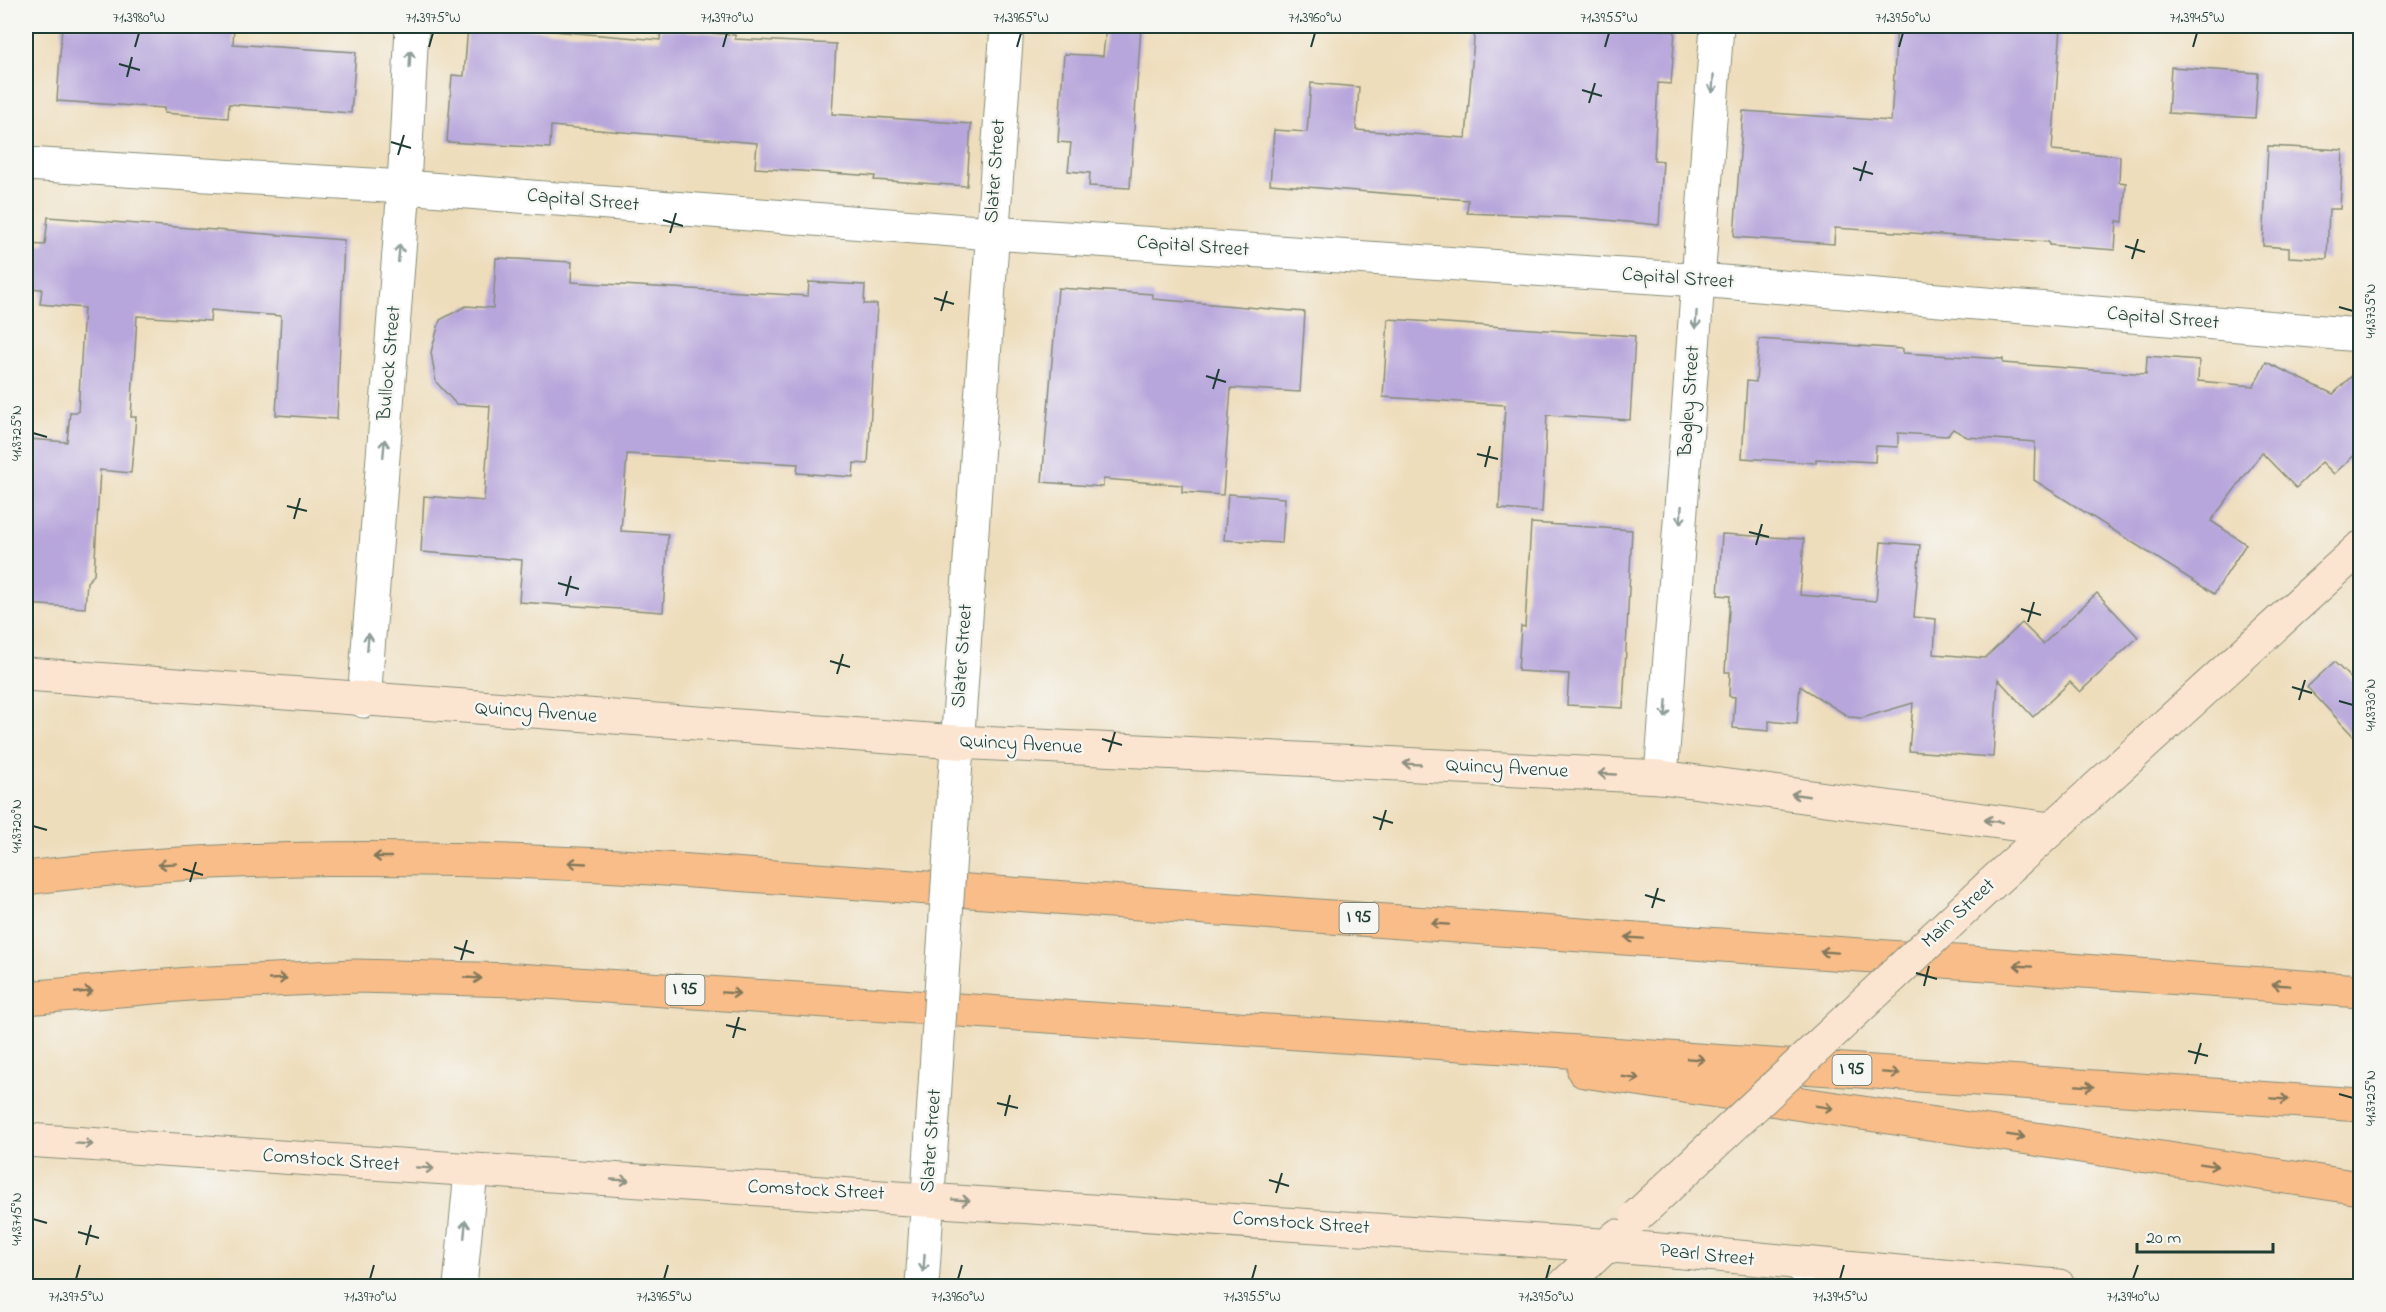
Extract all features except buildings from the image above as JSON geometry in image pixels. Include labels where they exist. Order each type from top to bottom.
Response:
[{"type":"highway","name":"I 95","points":[[26,878],[218,861],[374,857],[470,858],[660,868],[2361,991]]},
{"type":"highway","name":"I 95","points":[[26,998],[275,979],[438,976],[596,984],[2361,1105]]},
{"type":"highway","points":[[2322,988],[2361,985]]},
{"type":"highway","points":[[1344,1035],[2361,1188]]},
{"type":"main road","name":"Main Street","points":[[1563,1287],[1990,885],[2361,548]]},
{"type":"main road","name":"Quincy Avenue","points":[[26,674],[957,742],[1661,777],[2051,829]]},
{"type":"main road","name":"Comstock Street","points":[[26,1140],[471,1171],[928,1198],[1607,1246]]},
{"type":"main road","name":"Pearl Street","points":[[1607,1246],[2059,1287]]},
{"type":"street","name":"Bullock Street","points":[[363,700],[404,187],[412,26]]},
{"type":"street","name":"Slater Street","points":[[922,1287],[991,233],[1007,26]]},
{"type":"street","name":"Bagley Street","points":[[1661,777],[1717,26]]},
{"type":"street","name":"Capital Street","points":[[26,164],[404,187],[991,233],[1699,280],[2361,335]]},
{"type":"street","points":[[460,1287],[471,1171]]},
{"type":"street","points":[[1798,1264],[1827,1287]]}]
